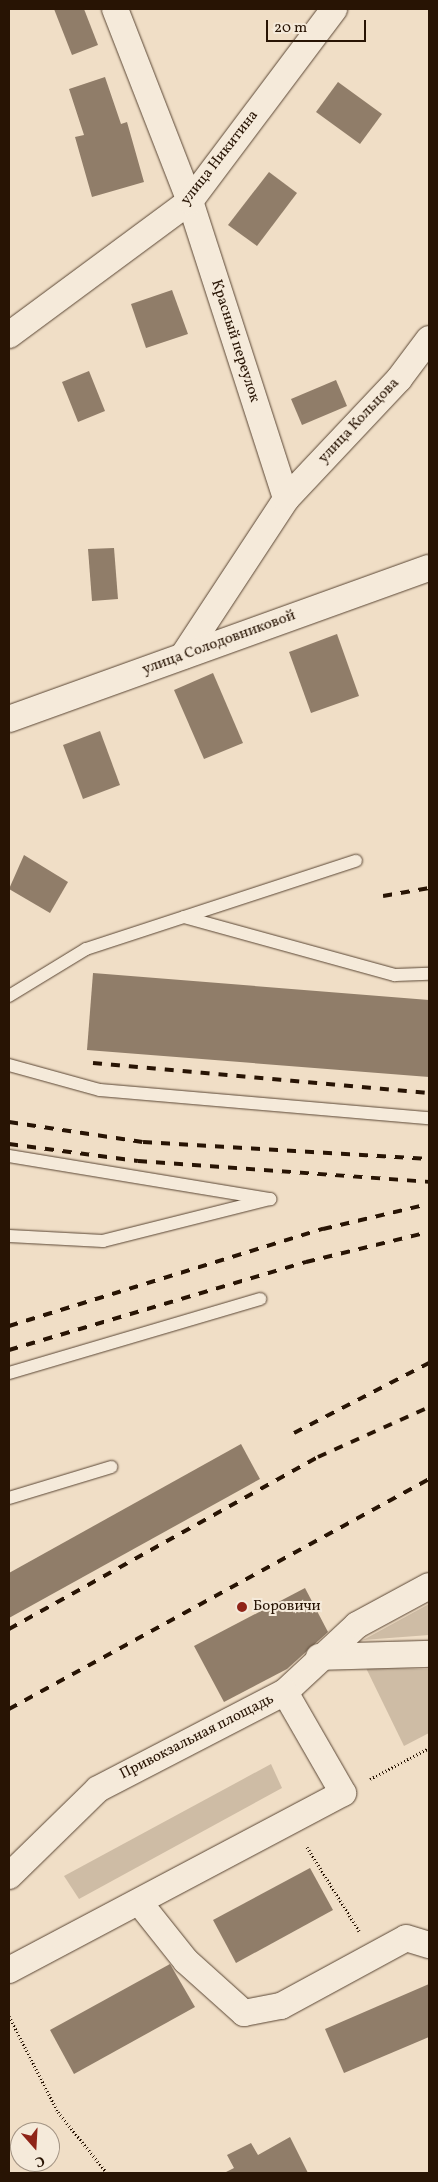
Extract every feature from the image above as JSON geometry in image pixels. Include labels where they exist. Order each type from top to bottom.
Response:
[{"type":"street","name":"Красный переулок","points":[[115,9],[190,201],[286,499]]},
{"type":"street","name":"улица Никитина","points":[[9,335],[190,201],[334,9]]},
{"type":"street","name":"улица Кольцова","points":[[286,499],[399,379],[429,339]]},
{"type":"street","points":[[399,379],[429,366]]},
{"type":"street","points":[[183,656],[286,499]]},
{"type":"street","name":"улица Солодовниковой","points":[[9,719],[429,568]]},
{"type":"street","points":[[284,1692],[318,1657],[357,1625],[429,1586]]},
{"type":"street","points":[[318,1657],[429,1654]]},
{"type":"street","name":"Привокзальная площадь","points":[[9,1876],[98,1789],[284,1692],[343,1793]]},
{"type":"street","points":[[9,1970],[343,1793]]},
{"type":"street","points":[[139,1902],[186,1961],[244,2013],[281,2006],[406,1938],[429,1945]]},
{"type":"lane","points":[[9,996],[86,949],[356,861]]},
{"type":"lane","points":[[184,917],[395,974],[429,974]]},
{"type":"lane","points":[[9,1064],[100,1090],[429,1118]]},
{"type":"lane","points":[[9,1156],[270,1199],[103,1241],[9,1236]]},
{"type":"lane","points":[[9,1373],[260,1299]]},
{"type":"lane","points":[[9,1498],[111,1467]]},
{"type":"path","points":[[343,1793],[429,1748]]},
{"type":"path","points":[[291,1821],[374,1955]]},
{"type":"path","points":[[9,2016],[58,2112],[107,2173]]},
{"type":"shaded area","points":[[429,1604],[429,1635],[363,1640]]},
{"type":"shaded area","points":[[366,1668],[429,1669],[429,1733],[404,1746]]},
{"type":"shaded area","points":[[271,1764],[282,1788],[79,1899],[64,1876]]},
{"type":"building","points":[[54,9],[84,9],[98,45],[72,55]]},
{"type":"building","points":[[105,77],[121,124],[127,122],[144,182],[92,197],[75,137],[84,135],[69,89]]},
{"type":"building","points":[[338,82],[382,114],[360,144],[316,112]]},
{"type":"building","points":[[269,172],[297,193],[257,246],[228,225]]},
{"type":"building","points":[[172,290],[188,334],[146,348],[131,304]]},
{"type":"building","points":[[89,371],[105,411],[78,422],[62,382]]},
{"type":"building","points":[[336,380],[347,406],[302,425],[291,399]]},
{"type":"building","points":[[114,548],[118,599],[92,601],[88,549]]},
{"type":"building","points":[[337,634],[359,696],[311,713],[289,652]]},
{"type":"building","points":[[213,673],[243,743],[204,759],[174,690]]},
{"type":"building","points":[[100,731],[120,785],[83,799],[63,745]]},
{"type":"building","points":[[24,855],[68,882],[50,913],[9,889]]},
{"type":"building","points":[[93,973],[429,1000],[429,1077],[87,1050]]},
{"type":"building","points":[[241,1444],[260,1479],[9,1618],[9,1573]]},
{"type":"building","points":[[305,1588],[328,1632],[287,1669],[224,1702],[194,1646]]},
{"type":"building","points":[[310,1868],[333,1910],[236,1963],[213,1920]]},
{"type":"building","points":[[170,1964],[195,2007],[74,2074],[50,2030]]},
{"type":"building","points":[[429,1984],[429,2037],[344,2073],[325,2029]]},
{"type":"building","points":[[290,2137],[308,2173],[224,2173],[234,2168],[227,2155],[251,2143],[258,2155]]},
{"type":"railway","points":[[383,896],[429,888]]},
{"type":"railway","points":[[93,1063],[429,1093]]},
{"type":"railway","points":[[9,1122],[143,1142],[429,1159]]},
{"type":"railway","points":[[9,1144],[138,1161],[429,1182]]},
{"type":"railway","points":[[9,1326],[323,1229],[429,1204]]},
{"type":"railway","points":[[9,1350],[306,1262],[429,1232]]},
{"type":"railway","points":[[294,1433],[429,1363]]},
{"type":"railway","points":[[9,1629],[318,1457],[429,1407]]},
{"type":"railway","points":[[9,1709],[429,1479]]},
{"type":"place","name":"Боровичи","points":[[242,1607]]}]
